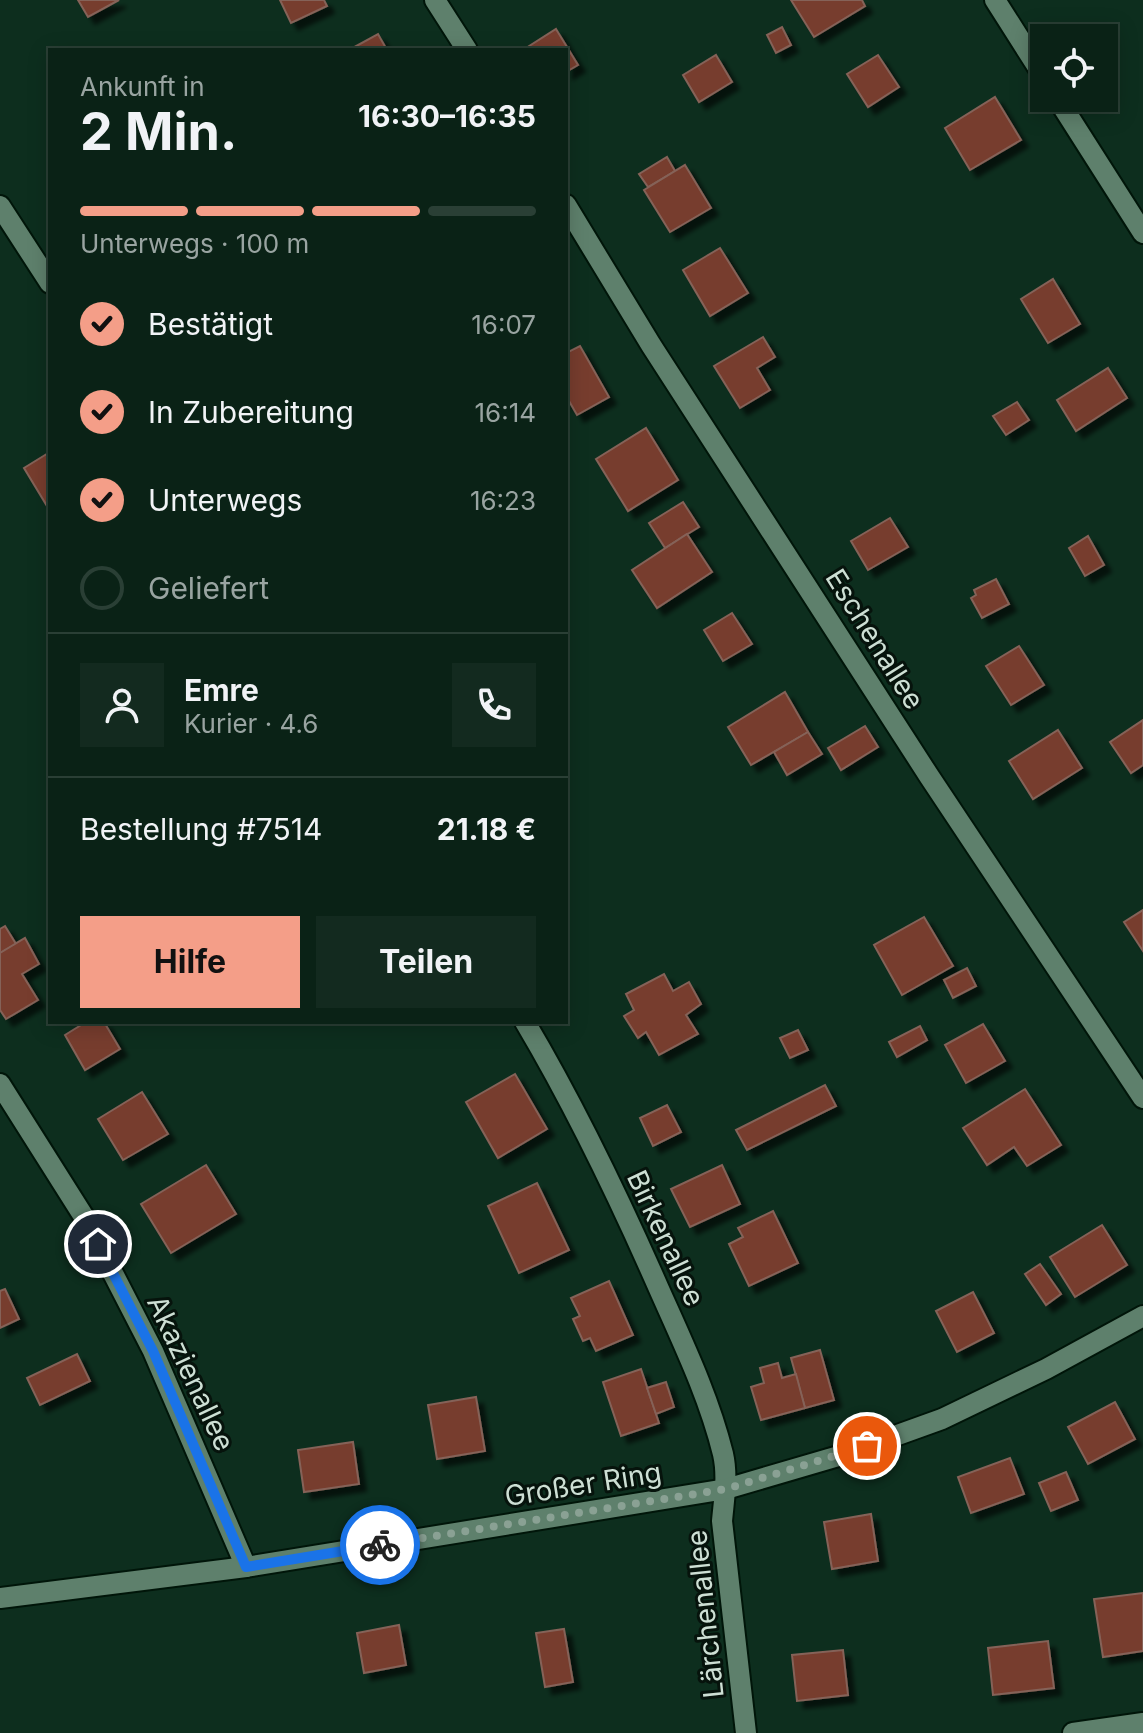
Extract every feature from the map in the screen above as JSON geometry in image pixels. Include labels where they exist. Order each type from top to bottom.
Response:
[{"type":"street","points":[[435,0],[466,48]]},
{"type":"street","points":[[995,0],[1030,55]]},
{"type":"street","points":[[1066,112],[1143,233]]},
{"type":"street","points":[[0,206],[48,280]]},
{"type":"street","name":"Eschenallee","points":[[568,208],[929,776],[1143,1098]]},
{"type":"street","name":"Birkenallee","points":[[526,1024],[563,1087],[629,1221],[699,1378],[723,1457],[726,1489]]},
{"type":"street","name":"Akazienallee","points":[[0,1084],[84,1217],[146,1338],[246,1567]]},
{"type":"street","name":"Großer Ring","points":[[0,1598],[246,1567],[726,1489],[842,1455],[942,1419],[1143,1316]]},
{"type":"street","name":"Lärchenallee","points":[[726,1489],[722,1521],[746,1733]]},
{"type":"street","points":[[1073,1733],[1143,1723]]},
{"type":"building","points":[[78,0],[119,0],[88,17]]},
{"type":"building","points":[[280,0],[324,0],[327,6],[291,23]]},
{"type":"building","points":[[791,0],[862,0],[865,6],[814,37]]},
{"type":"building","points":[[782,27],[791,45],[776,53],[767,35]]},
{"type":"building","points":[[556,29],[568,48],[526,48]]},
{"type":"building","points":[[378,34],[386,48],[353,48]]},
{"type":"building","points":[[568,49],[578,65],[568,71]]},
{"type":"building","points":[[716,55],[732,82],[699,102],[683,75]]},
{"type":"building","points":[[878,55],[899,87],[868,107],[847,74]]},
{"type":"building","points":[[995,97],[1021,140],[970,170],[945,128]]},
{"type":"building","points":[[667,157],[675,171],[648,187],[639,174]]},
{"type":"building","points":[[685,165],[711,208],[670,232],[644,190]]},
{"type":"building","points":[[720,248],[748,293],[710,316],[683,270]]},
{"type":"building","points":[[1053,279],[1080,324],[1048,343],[1021,299]]},
{"type":"building","points":[[763,337],[775,357],[757,368],[770,390],[740,408],[714,366]]},
{"type":"building","points":[[580,346],[609,397],[577,415],[568,402],[568,352]]},
{"type":"building","points":[[1108,368],[1127,398],[1076,431],[1057,400]]},
{"type":"building","points":[[1017,402],[1029,420],[1006,435],[993,416]]},
{"type":"building","points":[[646,428],[678,480],[628,511],[596,459]]},
{"type":"building","points":[[48,453],[47,506],[24,468]]},
{"type":"building","points":[[683,502],[699,527],[665,548],[649,523]]},
{"type":"building","points":[[890,518],[908,547],[868,570],[851,541]]},
{"type":"building","points":[[687,534],[712,572],[657,608],[632,570]]},
{"type":"building","points":[[1088,536],[1104,565],[1085,576],[1069,548]]},
{"type":"building","points":[[996,579],[1009,604],[982,618],[971,598],[976,595],[974,590]]},
{"type":"building","points":[[732,613],[752,644],[723,661],[704,630]]},
{"type":"building","points":[[1019,646],[1044,685],[1011,705],[986,666]]},
{"type":"building","points":[[785,692],[808,732],[751,765],[728,727]]},
{"type":"building","points":[[1143,720],[1143,765],[1131,773],[1110,742]]},
{"type":"building","points":[[865,726],[878,747],[841,770],[828,748]]},
{"type":"building","points":[[1058,730],[1082,768],[1033,799],[1009,761]]},
{"type":"building","points":[[808,732],[822,754],[787,775],[774,752]]},
{"type":"building","points":[[1143,910],[1143,951],[1124,922]]},
{"type":"building","points":[[924,917],[953,966],[902,995],[874,945]]},
{"type":"building","points":[[5,926],[16,944],[0,953],[0,929]]},
{"type":"building","points":[[25,938],[39,964],[22,974],[38,1000],[6,1019],[0,1010],[0,953]]},
{"type":"building","points":[[967,968],[976,986],[953,998],[944,980]]},
{"type":"building","points":[[664,974],[673,991],[689,982],[701,1004],[686,1015],[698,1034],[659,1055],[646,1032],[638,1038],[624,1016],[634,1010],[626,994]]},
{"type":"building","points":[[83,1024],[105,1024],[120,1049],[85,1070],[65,1035]]},
{"type":"building","points":[[983,1024],[1005,1061],[966,1083],[945,1045]]},
{"type":"building","points":[[920,1026],[927,1040],[897,1057],[889,1042]]},
{"type":"building","points":[[798,1030],[808,1050],[790,1058],[780,1038]]},
{"type":"building","points":[[515,1074],[547,1129],[498,1158],[466,1102]]},
{"type":"building","points":[[825,1085],[836,1106],[747,1150],[736,1130]]},
{"type":"building","points":[[1025,1089],[1061,1145],[1027,1166],[1014,1147],[987,1165],[963,1128]]},
{"type":"building","points":[[142,1092],[168,1134],[123,1160],[98,1119]]},
{"type":"building","points":[[667,1105],[681,1132],[653,1146],[640,1118]]},
{"type":"building","points":[[206,1165],[236,1214],[171,1253],[141,1204]]},
{"type":"building","points":[[722,1165],[740,1204],[690,1227],[671,1189]]},
{"type":"building","points":[[537,1183],[569,1250],[519,1273],[488,1206]]},
{"type":"building","points":[[773,1211],[798,1263],[749,1286],[729,1244],[743,1237],[738,1228]]},
{"type":"building","points":[[1102,1225],[1127,1265],[1075,1297],[1050,1257]]},
{"type":"building","points":[[1040,1264],[1061,1294],[1046,1305],[1025,1274]]},
{"type":"building","points":[[609,1281],[633,1335],[596,1351],[590,1338],[583,1341],[573,1319],[580,1316],[571,1298]]},
{"type":"building","points":[[5,1289],[19,1319],[0,1328],[0,1291]]},
{"type":"building","points":[[973,1292],[994,1333],[957,1352],[936,1311]]},
{"type":"building","points":[[820,1350],[834,1400],[805,1408],[791,1358]]},
{"type":"building","points":[[77,1354],[90,1381],[40,1405],[27,1378]]},
{"type":"building","points":[[778,1363],[782,1378],[796,1374],[805,1408],[761,1420],[751,1387],[764,1383],[760,1368]]},
{"type":"building","points":[[641,1369],[659,1423],[621,1436],[603,1382]]},
{"type":"building","points":[[666,1382],[674,1407],[656,1414],[647,1388]]},
{"type":"building","points":[[476,1397],[485,1451],[437,1459],[428,1405]]},
{"type":"building","points":[[1115,1402],[1135,1439],[1088,1464],[1068,1427]]},
{"type":"building","points":[[353,1442],[359,1484],[304,1492],[298,1450]]},
{"type":"building","points":[[1010,1458],[1024,1494],[971,1513],[958,1477]]},
{"type":"building","points":[[1066,1472],[1078,1500],[1051,1511],[1039,1483]]},
{"type":"building","points":[[871,1514],[878,1561],[832,1569],[824,1522]]},
{"type":"building","points":[[1143,1593],[1143,1651],[1103,1657],[1094,1599]]},
{"type":"building","points":[[399,1625],[406,1665],[364,1673],[357,1633]]},
{"type":"building","points":[[564,1629],[573,1682],[545,1687],[536,1633]]},
{"type":"building","points":[[1048,1641],[1054,1688],[993,1695],[988,1648]]},
{"type":"building","points":[[843,1650],[848,1695],[797,1701],[792,1655]]},
{"type":"way so far","points":[[380,1545],[726,1489],[867,1446]]},
{"type":"route","points":[[98,1244],[153,1351],[246,1567],[380,1545]]}]
